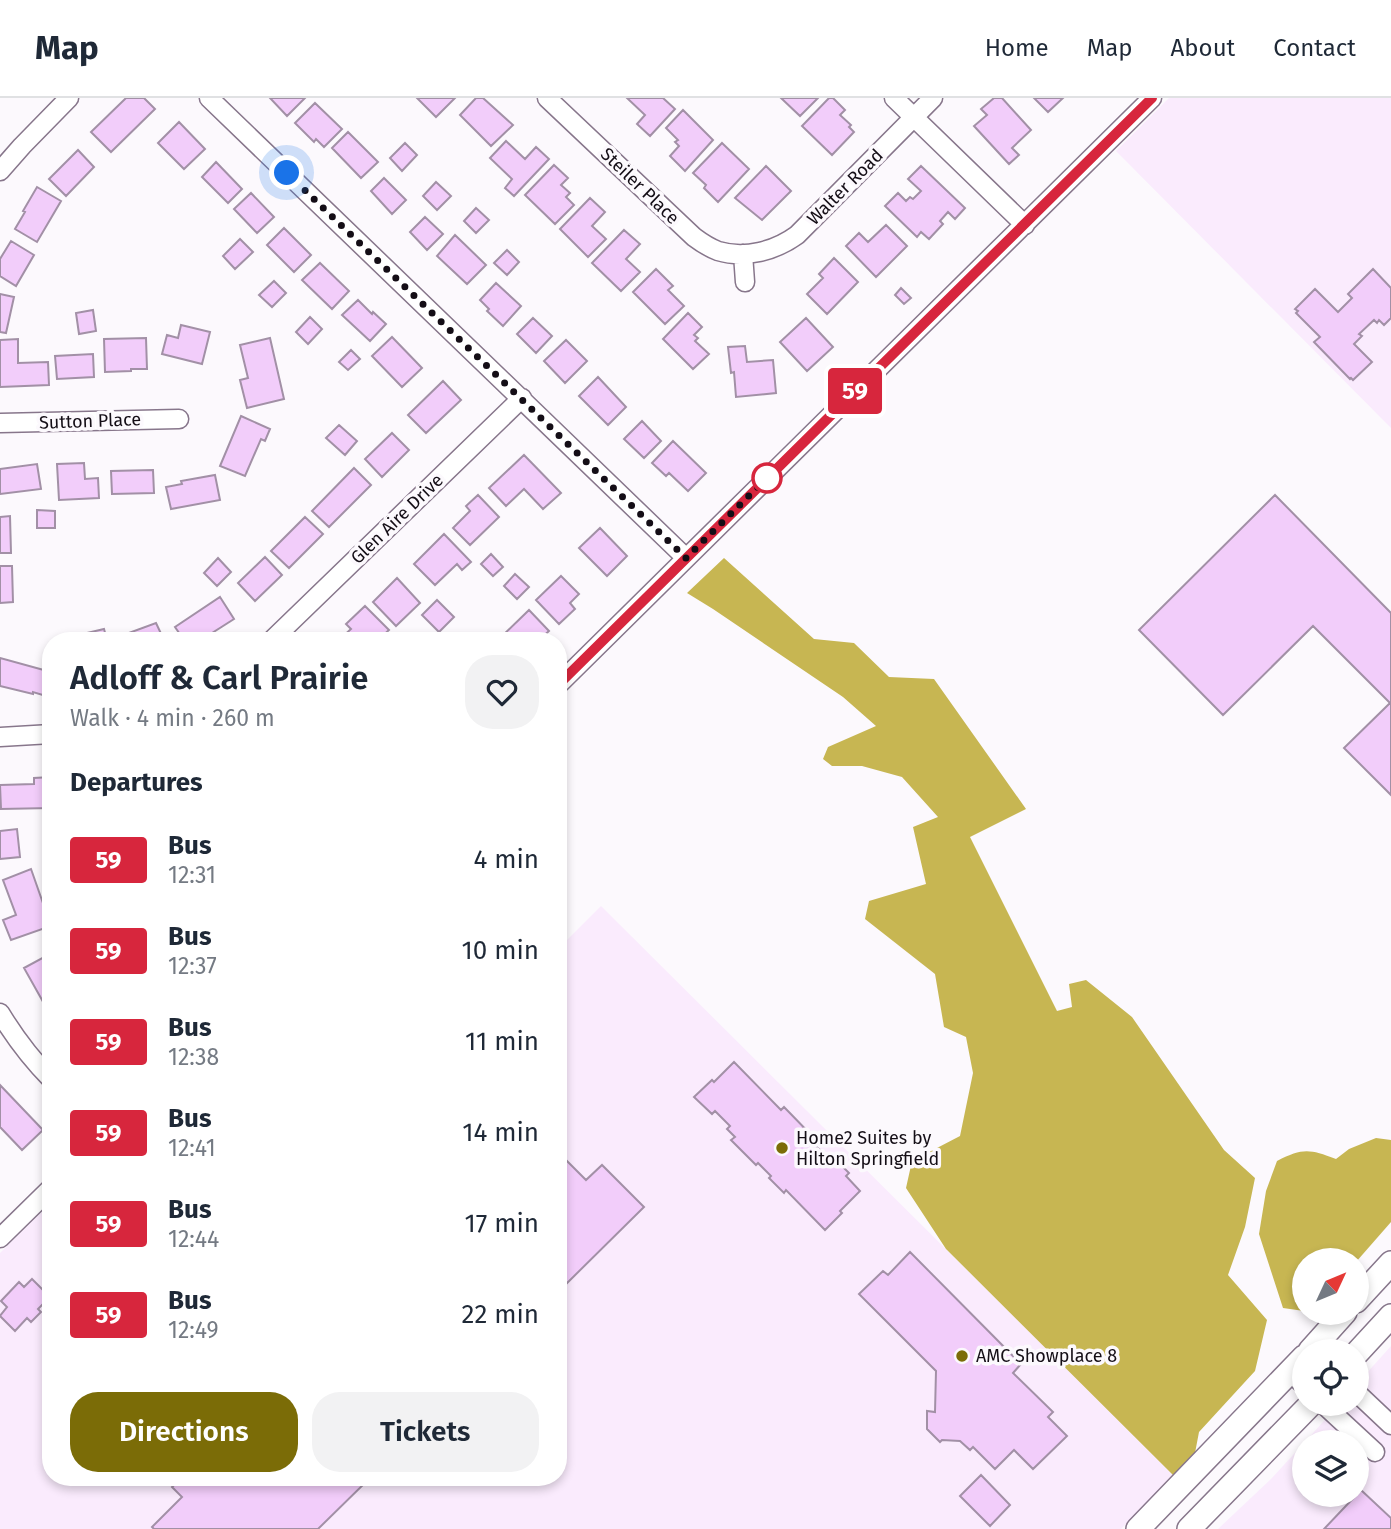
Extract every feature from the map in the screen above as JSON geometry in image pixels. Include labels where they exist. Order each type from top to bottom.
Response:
[{"type":"main road","points":[[1369,1287],[1391,1263]]},
{"type":"main road","points":[[1369,1340],[1391,1316]]},
{"type":"main road","points":[[1323,1339],[1334,1325]]},
{"type":"main road","points":[[1138,1529],[1292,1374]]},
{"type":"main road","points":[[1189,1529],[1299,1416]]},
{"type":"street","points":[[0,171],[69,98]]},
{"type":"street","points":[[209,98],[686,558]]},
{"type":"street","name":"Steiler Place","points":[[547,98],[694,237],[719,251],[743,254]]},
{"type":"street","points":[[894,98],[1025,225]]},
{"type":"street","name":"Walter Road","points":[[743,254],[774,248],[797,235],[933,98]]},
{"type":"street","points":[[567,676],[1152,98]]},
{"type":"street","points":[[743,254],[745,282]]},
{"type":"street","name":"Glen Aire Drive","points":[[280,632],[522,398]]},
{"type":"street","name":"Sutton Place","points":[[0,423],[179,418]]},
{"type":"street","points":[[0,737],[42,735]]},
{"type":"street","points":[[0,1013],[42,1070]]},
{"type":"street","points":[[0,1237],[42,1197]]},
{"type":"street","points":[[1369,1404],[1391,1425]]},
{"type":"street","points":[[1336,1416],[1375,1452]]},
{"type":"shaded area","points":[[1169,98],[1391,98],[1391,428],[1116,151]]},
{"type":"shaded area","points":[[724,558],[814,639],[854,643],[889,677],[934,679],[1026,809],[970,837],[1057,1011],[1072,1007],[1069,984],[1086,980],[1132,1017],[1224,1150],[1255,1178],[1245,1227],[1228,1275],[1267,1320],[1255,1371],[1199,1432],[1195,1453],[1173,1475],[946,1249],[906,1188],[912,1161],[960,1136],[973,1073],[966,1037],[944,1027],[935,974],[865,919],[869,901],[926,884],[913,827],[938,817],[902,777],[862,766],[832,766],[823,759],[828,747],[876,726],[843,697],[687,593]]},
{"type":"shaded area","points":[[601,906],[1173,1475],[1121,1529],[0,1529],[0,1253],[42,1212],[42,1486],[567,1486],[567,940]]},
{"type":"shaded area","points":[[1376,1138],[1391,1140],[1391,1222],[1368,1248],[1292,1248],[1292,1309],[1283,1308],[1259,1234],[1266,1191],[1277,1161],[1306,1151],[1336,1159],[1349,1149]]},
{"type":"shaded area","points":[[1391,1346],[1391,1529],[1218,1529],[1292,1456],[1292,1507],[1369,1507],[1369,1430],[1316,1430],[1328,1416],[1369,1416],[1369,1371]]},
{"type":"building","points":[[126,98],[144,98],[155,109],[111,152],[91,132]]},
{"type":"building","points":[[270,98],[305,98],[287,116]]},
{"type":"building","points":[[417,98],[455,98],[436,117]]},
{"type":"building","points":[[476,98],[483,98],[513,125],[491,146],[460,115]]},
{"type":"building","points":[[627,98],[663,98],[675,109],[650,136],[637,124],[645,115]]},
{"type":"building","points":[[781,98],[818,98],[800,116]]},
{"type":"building","points":[[829,98],[833,98],[845,110],[840,115],[851,125],[849,127],[854,132],[832,155],[802,126]]},
{"type":"building","points":[[994,98],[1002,98],[1031,130],[1012,148],[1019,155],[1009,164],[974,126],[987,115],[981,109]]},
{"type":"building","points":[[1034,98],[1063,98],[1048,112]]},
{"type":"building","points":[[315,103],[342,129],[324,147],[316,139],[314,142],[295,123]]},
{"type":"building","points":[[683,110],[713,140],[685,171],[670,156],[679,146],[675,142],[678,140],[666,128]]},
{"type":"building","points":[[179,122],[205,149],[184,169],[158,143]]},
{"type":"building","points":[[348,132],[378,162],[361,178],[332,148]]},
{"type":"building","points":[[506,141],[525,159],[536,147],[549,159],[514,196],[505,188],[512,179],[490,158]]},
{"type":"building","points":[[405,143],[417,155],[402,171],[390,158]]},
{"type":"building","points":[[722,143],[749,169],[718,202],[693,173]]},
{"type":"building","points":[[78,150],[94,167],[66,196],[49,179]]},
{"type":"building","points":[[216,162],[242,189],[228,203],[202,177]]},
{"type":"building","points":[[554,165],[568,178],[561,185],[570,193],[566,197],[574,205],[555,224],[525,195]]},
{"type":"building","points":[[766,166],[791,191],[762,220],[735,198]]},
{"type":"building","points":[[921,166],[965,208],[955,219],[948,212],[940,221],[943,224],[929,239],[921,232],[917,237],[885,206],[898,193],[906,201],[910,197],[913,199],[921,191],[908,179]]},
{"type":"building","points":[[384,178],[406,200],[392,214],[371,191]]},
{"type":"building","points":[[436,182],[451,196],[437,210],[423,196]]},
{"type":"building","points":[[37,187],[61,201],[37,242],[15,229]]},
{"type":"building","points":[[251,193],[274,217],[257,233],[234,209]]},
{"type":"building","points":[[590,198],[605,212],[592,226],[606,239],[588,257],[560,229]]},
{"type":"building","points":[[476,208],[489,220],[476,233],[464,221]]},
{"type":"building","points":[[425,217],[443,234],[427,250],[410,232]]},
{"type":"building","points":[[886,225],[907,246],[876,277],[846,246],[859,233],[868,242]]},
{"type":"building","points":[[284,228],[311,255],[294,272],[267,245]]},
{"type":"building","points":[[624,230],[640,244],[626,259],[640,272],[621,291],[592,263]]},
{"type":"building","points":[[455,235],[486,265],[467,284],[437,256]]},
{"type":"building","points":[[240,239],[253,252],[235,269],[223,256]]},
{"type":"building","points":[[11,241],[34,255],[16,286],[0,276],[0,259]]},
{"type":"building","points":[[507,250],[519,262],[507,275],[494,263]]},
{"type":"building","points":[[834,258],[858,282],[827,314],[807,294],[823,278],[819,274]]},
{"type":"building","points":[[320,263],[349,291],[332,309],[302,280]]},
{"type":"building","points":[[656,269],[673,286],[668,290],[684,306],[665,324],[633,292]]},
{"type":"building","points":[[1373,269],[1391,288],[1391,318],[1384,325],[1379,320],[1377,323],[1374,320],[1359,334],[1362,336],[1354,344],[1372,362],[1353,380],[1314,342],[1320,337],[1295,309],[1315,289],[1338,312],[1352,298],[1348,294]]},
{"type":"building","points":[[274,281],[286,293],[272,307],[259,295]]},
{"type":"building","points":[[496,283],[521,306],[503,326],[480,300]]},
{"type":"building","points":[[901,288],[911,298],[904,304],[895,295]]},
{"type":"building","points":[[0,294],[14,297],[6,333],[0,332]]},
{"type":"building","points":[[358,300],[386,324],[370,341],[342,315]]},
{"type":"building","points":[[93,310],[96,331],[79,334],[76,313]]},
{"type":"building","points":[[688,313],[702,327],[694,335],[698,338],[695,341],[709,354],[693,369],[663,339]]},
{"type":"building","points":[[310,317],[322,329],[308,344],[296,332]]},
{"type":"building","points":[[533,318],[552,336],[536,353],[517,334]]},
{"type":"building","points":[[806,318],[833,347],[807,371],[780,342]]},
{"type":"building","points":[[181,325],[210,332],[202,364],[162,354],[167,335],[178,338]]},
{"type":"building","points":[[392,337],[422,368],[402,387],[372,356]]},
{"type":"building","points":[[146,338],[147,369],[105,372],[104,339]]},
{"type":"building","points":[[270,338],[284,399],[247,408],[240,380],[248,378],[240,345]]},
{"type":"building","points":[[18,339],[18,363],[48,362],[49,385],[0,387],[0,340]]},
{"type":"building","points":[[566,340],[587,361],[565,383],[544,361]]},
{"type":"building","points":[[745,346],[747,362],[773,360],[776,393],[736,397],[728,347]]},
{"type":"building","points":[[351,350],[360,359],[348,370],[339,362]]},
{"type":"building","points":[[93,354],[94,377],[57,379],[55,356]]},
{"type":"building","points":[[598,377],[626,407],[608,425],[579,396]]},
{"type":"building","points":[[443,381],[461,400],[426,433],[408,415]]},
{"type":"building","points":[[241,416],[270,429],[265,441],[261,439],[245,476],[220,466]]},
{"type":"building","points":[[642,421],[661,441],[644,458],[624,439]]},
{"type":"building","points":[[339,425],[357,441],[345,455],[326,438]]},
{"type":"building","points":[[392,433],[409,450],[382,477],[365,459]]},
{"type":"building","points":[[673,441],[706,473],[688,491],[669,473],[666,476],[652,463]]},
{"type":"building","points":[[524,455],[561,493],[543,509],[524,489],[506,506],[489,488]]},
{"type":"building","points":[[84,463],[85,479],[98,478],[99,498],[59,500],[57,464]]},
{"type":"building","points":[[37,464],[41,489],[0,494],[0,469]]},
{"type":"building","points":[[354,468],[371,485],[329,527],[312,511]]},
{"type":"building","points":[[153,470],[154,493],[112,494],[111,471]]},
{"type":"building","points":[[215,475],[220,500],[171,509],[166,487],[182,484],[181,481]]},
{"type":"building","points":[[478,495],[499,517],[470,545],[453,528],[470,511],[466,506]]},
{"type":"building","points":[[1275,495],[1391,613],[1391,795],[1344,748],[1390,703],[1313,626],[1223,715],[1139,630]]},
{"type":"building","points":[[37,510],[55,511],[55,528],[37,528]]},
{"type":"building","points":[[10,516],[11,553],[0,553],[0,517]]},
{"type":"building","points":[[305,517],[323,534],[289,568],[271,551]]},
{"type":"building","points":[[600,528],[627,556],[607,576],[579,548]]},
{"type":"building","points":[[444,534],[471,562],[462,570],[457,564],[435,585],[414,564]]},
{"type":"building","points":[[491,554],[503,567],[493,576],[481,564]]},
{"type":"building","points":[[265,557],[282,575],[255,601],[238,583]]},
{"type":"building","points":[[218,558],[231,572],[217,586],[204,573]]},
{"type":"building","points":[[0,566],[12,566],[13,602],[0,603]]},
{"type":"building","points":[[515,574],[529,587],[517,599],[504,586]]},
{"type":"building","points":[[561,576],[579,594],[570,603],[575,609],[559,624],[536,600]]},
{"type":"building","points":[[397,578],[420,603],[396,626],[373,602]]},
{"type":"building","points":[[220,597],[234,619],[214,632],[178,632],[175,627]]},
{"type":"building","points":[[437,600],[454,617],[439,632],[422,615]]},
{"type":"building","points":[[365,606],[389,630],[348,632],[351,629],[346,624]]},
{"type":"building","points":[[529,610],[549,631],[548,632],[506,632]]},
{"type":"building","points":[[156,623],[160,632],[131,632]]},
{"type":"building","points":[[0,658],[42,670],[42,695],[0,686]]},
{"type":"building","points":[[34,778],[42,778],[42,808],[1,809],[0,785],[34,784]]},
{"type":"building","points":[[17,829],[20,857],[0,859],[0,831]]},
{"type":"building","points":[[31,869],[42,900],[42,929],[11,940],[3,920],[16,915],[3,880]]},
{"type":"building","points":[[42,958],[42,1000],[24,968]]},
{"type":"building","points":[[734,1062],[781,1110],[784,1107],[819,1143],[816,1146],[830,1160],[833,1157],[849,1173],[846,1176],[860,1191],[825,1230],[731,1140],[735,1137],[727,1129],[730,1126],[715,1111],[712,1114],[694,1097]]},
{"type":"building","points":[[0,1085],[42,1131],[22,1150],[0,1127]]},
{"type":"building","points":[[567,1161],[586,1180],[602,1165],[644,1207],[567,1283]]},
{"type":"building","points":[[910,1252],[1021,1364],[1013,1373],[1053,1412],[1048,1417],[1067,1436],[1033,1469],[1014,1450],[995,1469],[973,1447],[970,1450],[960,1441],[940,1442],[927,1429],[927,1411],[935,1412],[936,1371],[859,1294],[883,1271],[888,1275]]},
{"type":"building","points":[[32,1279],[42,1289],[42,1305],[38,1309],[41,1312],[31,1322],[27,1318],[15,1331],[0,1316],[7,1307],[1,1301],[19,1282],[24,1287]]},
{"type":"building","points":[[981,1475],[1010,1505],[990,1526],[960,1496]]},
{"type":"building","points":[[362,1486],[318,1529],[154,1529],[152,1527],[182,1497],[172,1487]]},
{"type":"building","points":[[1369,1497],[1391,1518],[1391,1529],[1324,1529],[1345,1507],[1369,1507]]},
{"type":"bus line","name":"59","points":[[567,676],[1152,98]]},
{"type":"place","name":"Home2 Suites by Hilton Springfield","points":[[782,1148]]},
{"type":"place","name":"AMC Showplace 8","points":[[962,1356]]},
{"type":"route","points":[[287,173],[686,558],[767,478]]}]
